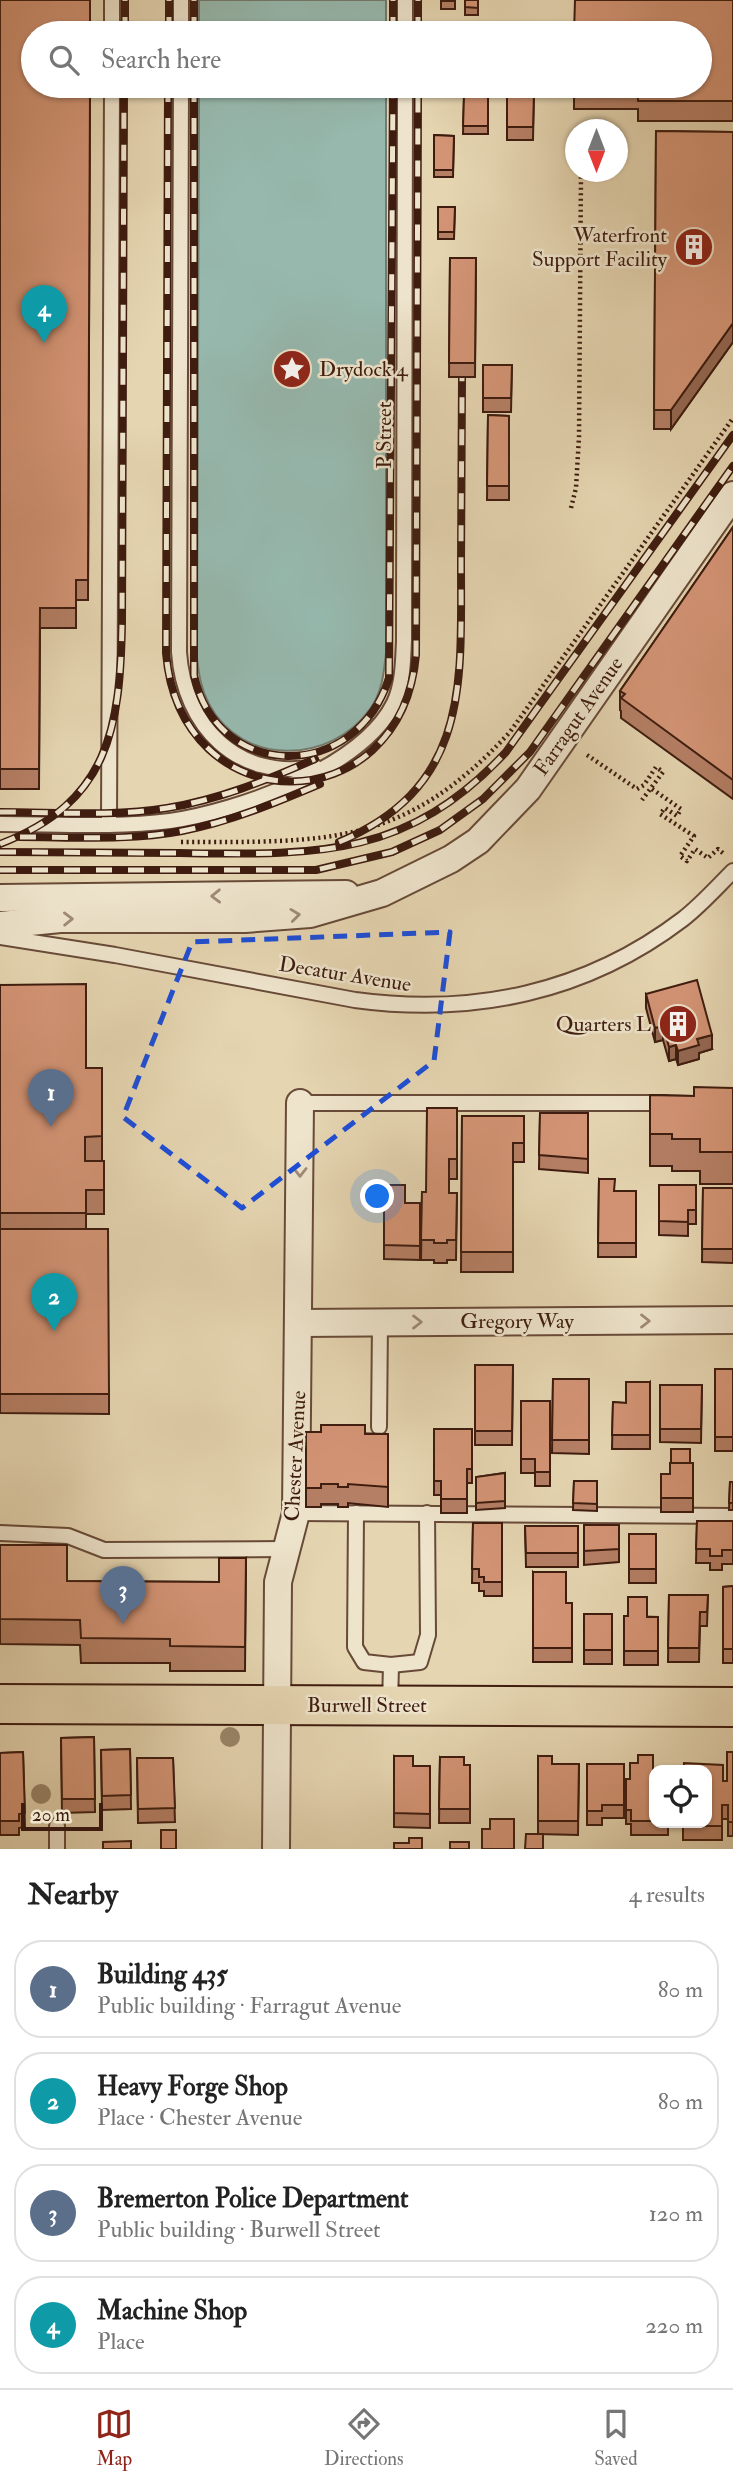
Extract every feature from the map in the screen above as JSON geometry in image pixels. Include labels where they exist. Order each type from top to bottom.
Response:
[{"type":"highway","name":"Burwell Street","points":[[0,1704],[733,1707]]},
{"type":"street","name":"Farragut Avenue","points":[[0,925],[60,919],[280,917],[340,907],[382,893],[451,859],[478,841],[528,789],[733,495]]},
{"type":"street","name":"Farragut Avenue","points":[[0,898],[382,893]]},
{"type":"street","name":"Chester Avenue","points":[[276,1849],[278,1582],[296,1513],[300,1323],[300,1103]]},
{"type":"street","name":"Gregory Way","points":[[300,1323],[733,1320]]},
{"type":"lane","points":[[112,0],[112,21]]},
{"type":"lane","points":[[181,0],[181,21]]},
{"type":"lane","points":[[405,0],[405,21]]},
{"type":"lane","points":[[109,825],[112,98]]},
{"type":"lane","points":[[181,98],[179,652],[183,685],[204,728],[230,751],[250,761],[290,770],[340,760]]},
{"type":"lane","name":"P Street","points":[[340,760],[359,747],[385,719],[395,701],[404,659],[405,98]]},
{"type":"lane","points":[[0,824],[109,825],[172,821],[219,809],[282,787],[340,760]]},
{"type":"lane","name":"Decatur Avenue","points":[[0,937],[115,955],[393,1006],[470,1005],[540,993],[615,963],[683,919],[733,871]]},
{"type":"lane","points":[[300,1103],[677,1103]]},
{"type":"lane","points":[[379,1427],[380,1322]]},
{"type":"lane","points":[[296,1513],[733,1516]]},
{"type":"lane","points":[[356,1513],[355,1647],[364,1662],[391,1665],[420,1662],[428,1635],[427,1513]]},
{"type":"lane","points":[[0,1534],[68,1536],[104,1550],[286,1549]]},
{"type":"lane","points":[[390,1705],[391,1665]]},
{"type":"lane","points":[[57,1826],[57,1849]]},
{"type":"path","points":[[571,508],[576,488],[579,437],[581,182]]},
{"type":"path","points":[[181,842],[287,842],[327,839],[398,819],[440,795],[468,774],[510,732],[733,418]]},
{"type":"path","points":[[587,755],[637,789],[644,785],[656,767],[663,772],[642,800]]},
{"type":"path","points":[[652,789],[681,809],[677,816],[665,808],[660,814],[694,836],[680,856],[687,861],[695,849],[708,858],[718,849],[724,854]]},
{"type":"highlighted area","points":[[450,932],[434,1061],[242,1208],[123,1117],[192,942]]},
{"type":"water","points":[[199,0],[386,0],[386,21],[199,21]]},
{"type":"water","name":"Drydock 4","points":[[199,98],[386,98],[386,653],[380,689],[370,709],[353,727],[333,740],[311,748],[287,751],[264,748],[243,739],[224,725],[204,693],[197,658]]},
{"type":"building","points":[[0,0],[90,0],[90,21],[21,21],[21,98],[90,98],[88,580],[76,580],[76,608],[40,608],[39,769],[0,769]]},
{"type":"building","points":[[465,0],[478,0],[478,8],[465,7]]},
{"type":"building","points":[[575,0],[733,0],[733,101],[638,101],[638,98],[712,98],[712,21],[574,21]]},
{"type":"building","points":[[464,98],[488,98],[488,126],[463,126]]},
{"type":"building","points":[[507,98],[534,98],[533,127],[507,127]]},
{"type":"building","name":"Waterfront Support Facility","points":[[656,131],[733,132],[733,323],[671,410],[654,410]]},
{"type":"building","points":[[434,135],[454,136],[453,170],[434,170]]},
{"type":"building","points":[[438,207],[455,207],[454,232],[438,232]]},
{"type":"building","points":[[450,258],[476,258],[475,363],[449,363]]},
{"type":"building","points":[[483,365],[512,365],[511,398],[483,398]]},
{"type":"building","points":[[488,415],[509,416],[509,486],[487,486]]},
{"type":"building","points":[[733,527],[733,780],[621,698],[625,694],[620,691]]},
{"type":"building","name":"Quarters L","points":[[697,980],[712,1035],[697,1039],[699,1045],[678,1051],[676,1045],[669,1047],[663,1026],[655,1028],[646,994]]},
{"type":"building","points":[[86,984],[86,1068],[102,1068],[102,1136],[85,1137],[85,1161],[104,1161],[104,1190],[86,1190],[86,1213],[0,1213],[0,985]]},
{"type":"building","points":[[694,1087],[733,1088],[733,1152],[700,1152],[700,1139],[672,1139],[672,1134],[650,1134],[650,1095],[694,1096]]},
{"type":"building","points":[[427,1108],[457,1108],[457,1159],[449,1159],[449,1193],[457,1193],[456,1240],[447,1240],[447,1243],[421,1240],[422,1192],[426,1192]]},
{"type":"building","points":[[540,1113],[588,1113],[588,1159],[539,1155]]},
{"type":"building","points":[[462,1116],[524,1116],[524,1143],[513,1143],[513,1252],[461,1252]]},
{"type":"building","points":[[599,1179],[615,1179],[614,1191],[636,1191],[636,1243],[598,1243]]},
{"type":"building","points":[[384,1185],[405,1185],[405,1203],[420,1203],[420,1246],[384,1245]]},
{"type":"building","points":[[659,1185],[696,1185],[696,1210],[688,1210],[688,1222],[659,1221]]},
{"type":"building","points":[[703,1188],[733,1188],[733,1249],[702,1249]]},
{"type":"building","points":[[0,1229],[108,1229],[109,1394],[0,1394]]},
{"type":"building","points":[[475,1365],[513,1365],[512,1431],[475,1431]]},
{"type":"building","points":[[715,1369],[733,1369],[733,1437],[715,1437]]},
{"type":"building","points":[[553,1379],[589,1379],[589,1440],[552,1440]]},
{"type":"building","points":[[626,1382],[650,1382],[650,1435],[612,1435],[613,1402],[626,1403]]},
{"type":"building","points":[[660,1385],[702,1385],[701,1429],[660,1429]]},
{"type":"building","points":[[521,1401],[550,1401],[550,1472],[535,1472],[535,1459],[521,1459]]},
{"type":"building","points":[[321,1425],[365,1425],[365,1434],[388,1434],[388,1487],[348,1484],[348,1487],[338,1487],[338,1484],[321,1484],[321,1488],[306,1488],[306,1432],[321,1432]]},
{"type":"building","points":[[434,1429],[472,1429],[472,1469],[467,1469],[467,1499],[441,1499],[441,1481],[434,1481]]},
{"type":"building","points":[[671,1449],[690,1449],[690,1463],[671,1463]]},
{"type":"building","points":[[670,1463],[693,1463],[693,1498],[661,1498],[661,1474],[670,1474]]},
{"type":"building","points":[[505,1473],[505,1501],[476,1503],[476,1477]]},
{"type":"building","points":[[574,1481],[597,1481],[597,1504],[573,1503]]},
{"type":"building","points":[[730,1482],[733,1482],[733,1503],[729,1503]]},
{"type":"building","points":[[697,1521],[733,1521],[733,1550],[722,1550],[722,1556],[710,1556],[710,1549],[696,1549]]},
{"type":"building","points":[[473,1523],[502,1523],[502,1582],[484,1582],[484,1577],[479,1577],[479,1569],[472,1569]]},
{"type":"building","points":[[584,1525],[619,1525],[619,1549],[584,1551]]},
{"type":"building","points":[[525,1526],[578,1526],[578,1553],[526,1553]]},
{"type":"building","points":[[629,1534],[656,1534],[656,1569],[629,1569]]},
{"type":"building","points":[[0,1545],[67,1545],[67,1581],[219,1582],[219,1558],[246,1558],[245,1647],[170,1646],[170,1639],[81,1638],[80,1620],[0,1619]]},
{"type":"building","points":[[533,1572],[566,1572],[566,1603],[572,1603],[572,1648],[533,1648]]},
{"type":"building","points":[[733,1586],[733,1649],[723,1649],[723,1587]]},
{"type":"building","points":[[669,1595],[708,1595],[707,1612],[700,1612],[699,1648],[668,1648]]},
{"type":"building","points":[[628,1597],[647,1597],[647,1617],[658,1617],[658,1651],[624,1651],[624,1616],[628,1616]]},
{"type":"building","points":[[584,1614],[612,1614],[612,1650],[584,1650]]},
{"type":"building","points":[[94,1737],[95,1799],[62,1799],[61,1738]]},
{"type":"building","points":[[130,1749],[131,1795],[102,1796],[101,1750]]},
{"type":"building","points":[[23,1752],[25,1813],[19,1814],[19,1821],[0,1821],[0,1753]]},
{"type":"building","points":[[727,1752],[733,1752],[733,1822],[728,1822],[728,1805],[722,1805],[722,1826],[712,1826],[712,1765],[684,1763],[723,1765],[723,1781],[727,1781]]},
{"type":"building","points":[[638,1755],[653,1755],[653,1765],[649,1765],[649,1821],[631,1821],[631,1810],[626,1810],[626,1779],[630,1779],[630,1763],[638,1763]]},
{"type":"building","points":[[394,1756],[413,1756],[413,1766],[430,1766],[430,1814],[394,1813]]},
{"type":"building","points":[[538,1756],[552,1756],[552,1764],[579,1764],[578,1821],[538,1821]]},
{"type":"building","points":[[440,1757],[464,1757],[464,1765],[470,1765],[470,1809],[439,1809]]},
{"type":"building","points":[[137,1758],[173,1758],[175,1808],[138,1809]]},
{"type":"building","points":[[587,1764],[624,1764],[624,1805],[602,1805],[602,1811],[587,1811]]},
{"type":"building","points":[[490,1819],[514,1819],[514,1849],[482,1849],[482,1829],[490,1829]]},
{"type":"building","points":[[161,1830],[176,1830],[176,1849],[161,1849]]},
{"type":"building","points":[[526,1834],[543,1834],[543,1849],[525,1849]]},
{"type":"building","points":[[409,1838],[422,1838],[422,1849],[394,1849],[394,1843],[409,1843]]},
{"type":"building","points":[[131,1841],[131,1849],[103,1849],[103,1842]]},
{"type":"building","points":[[450,1842],[469,1842],[469,1849],[450,1849]]},
{"type":"railway","points":[[125,0],[125,21]]},
{"type":"railway","points":[[169,0],[169,21]]},
{"type":"railway","points":[[194,0],[194,21]]},
{"type":"railway","points":[[393,0],[393,21]]},
{"type":"railway","points":[[418,0],[418,21]]},
{"type":"railway","points":[[0,844],[37,827],[65,806],[86,783],[102,757],[112,728],[118,696],[122,623],[124,98]]},
{"type":"railway","points":[[168,98],[166,653],[180,709],[209,749],[247,773],[291,781],[334,774],[373,750],[402,710],[416,655],[418,98]]},
{"type":"railway","points":[[194,98],[194,675],[208,710],[230,735],[257,751],[288,756],[319,751],[348,737],[372,712],[389,678],[393,98]]},
{"type":"railway","points":[[339,842],[382,819],[413,792],[435,762],[449,727],[457,690],[460,650],[462,378]]},
{"type":"railway","points":[[0,852],[229,854],[317,850],[395,832],[432,813],[469,787],[506,752],[733,435]]},
{"type":"railway","points":[[0,870],[316,870],[392,852],[440,830],[483,799],[530,752],[733,466]]},
{"type":"railway","points":[[0,812],[104,813],[167,808],[224,795],[315,759]]},
{"type":"railway","points":[[20,837],[122,837],[182,831],[234,817],[320,784]]},
{"type":"place","name":"Waterfront Support Facility","points":[[694,247]]},
{"type":"place","name":"Machine Shop","points":[[44,343]]},
{"type":"place","name":"Drydock 4","points":[[292,369]]},
{"type":"place","name":"Quarters L","points":[[678,1024]]},
{"type":"place","name":"Building 435","points":[[51,1127]]},
{"type":"place","name":"Heavy Forge Shop","points":[[54,1331]]},
{"type":"place","name":"Bremerton Police Department","points":[[123,1624]]}]
